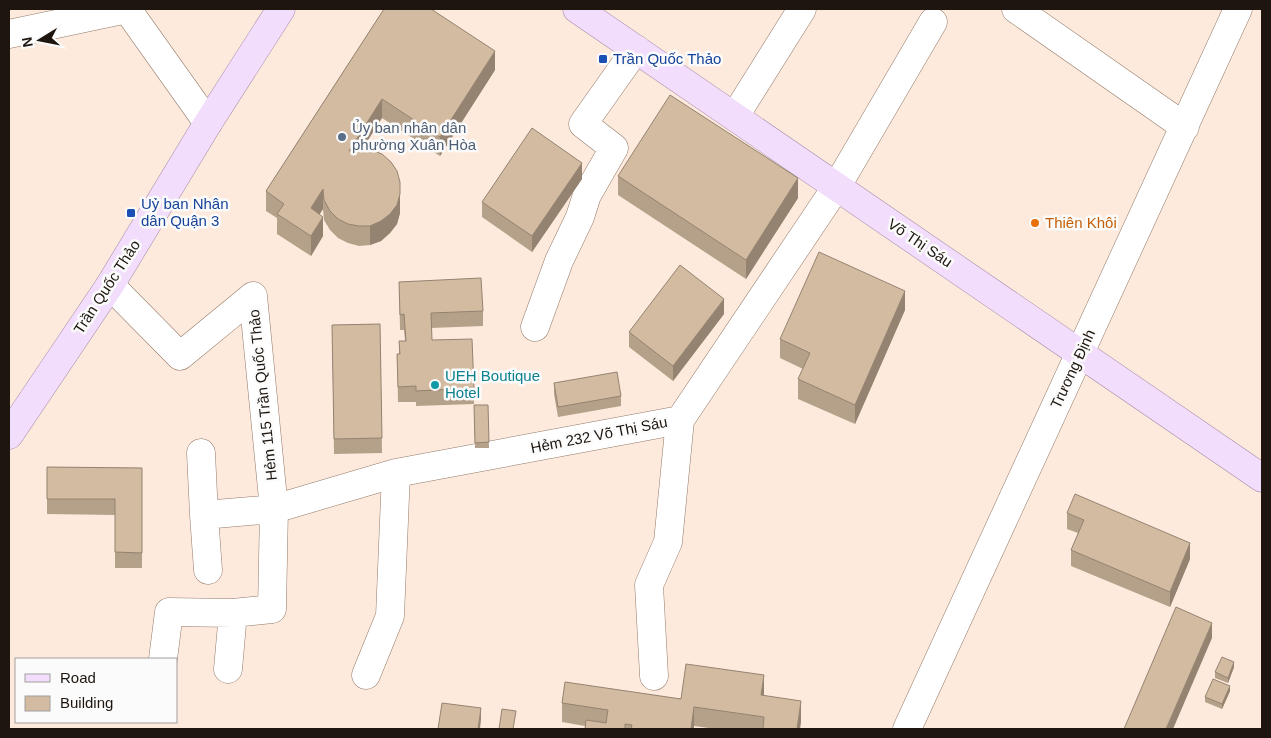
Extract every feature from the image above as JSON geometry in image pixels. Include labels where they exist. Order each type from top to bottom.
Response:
[{"type":"main road","name":"Trần Quốc Thảo","points":[[12,422],[110,285],[208,123],[281,9]]},
{"type":"main road","name":"Võ Thị Sáu","points":[[578,9],[1262,478]]},
{"type":"street","points":[[9,34],[47,16],[127,9],[208,123]]},
{"type":"street","points":[[735,116],[802,9]]},
{"type":"street","points":[[1016,9],[1185,127]]},
{"type":"street","name":"Trương Định","points":[[907,729],[1238,9]]},
{"type":"street","name":"Hẻm 232 Võ Thị Sáu","points":[[204,514],[274,509],[396,473],[680,420],[837,186],[933,22]]},
{"type":"street","points":[[535,327],[559,261],[580,218],[587,195],[614,148],[583,124],[636,49]]},
{"type":"street","name":"Hẻm 115 Trần Quốc Thảo","points":[[110,285],[180,356],[253,296],[274,509]]},
{"type":"street","points":[[654,676],[649,585],[668,542],[680,420]]},
{"type":"street","points":[[201,453],[208,570]]},
{"type":"street","points":[[366,675],[390,616],[396,473]]},
{"type":"street","points":[[163,658],[169,612],[233,613],[272,610],[274,509]]},
{"type":"street","points":[[228,669],[233,613]]},
{"type":"building","name":"Ủy ban nhân dân phường Xuân Hòa","points":[[384,9],[431,9],[495,51],[440,137],[382,99],[349,151],[371,150],[382,154],[391,162],[397,171],[400,182],[400,194],[397,205],[381,221],[370,226],[348,224],[338,219],[330,211],[324,200],[323,189],[311,208],[323,217],[311,236],[277,214],[284,204],[266,191]]},
{"type":"building","points":[[670,95],[798,178],[746,260],[618,176]]},
{"type":"building","points":[[532,128],[582,163],[532,236],[482,202]]},
{"type":"building","points":[[819,252],[905,291],[855,405],[798,379],[810,353],[780,339]]},
{"type":"building","points":[[680,265],[724,299],[673,366],[629,332]]},
{"type":"building","points":[[481,278],[483,311],[431,313],[432,340],[472,339],[474,388],[416,391],[416,386],[398,387],[397,354],[400,354],[399,341],[406,341],[404,314],[400,315],[399,282]]},
{"type":"building","points":[[380,324],[382,438],[334,439],[332,325]]},
{"type":"building","points":[[617,372],[621,396],[558,407],[554,383]]},
{"type":"building","points":[[474,405],[488,405],[489,442],[475,443]]},
{"type":"building","points":[[47,467],[142,468],[142,553],[115,552],[115,499],[47,499]]},
{"type":"building","points":[[1075,494],[1190,543],[1170,592],[1071,550],[1084,520],[1067,513]]},
{"type":"building","points":[[1176,607],[1212,623],[1166,729],[1124,729]]},
{"type":"building","points":[[1222,657],[1234,662],[1228,678],[1215,672]]},
{"type":"building","points":[[686,664],[764,675],[761,695],[801,701],[797,729],[763,729],[764,717],[694,707],[691,729],[631,729],[632,725],[625,724],[625,729],[585,729],[586,720],[606,723],[608,710],[562,703],[565,682],[681,699]]},
{"type":"building","points":[[1213,679],[1230,686],[1222,704],[1205,697]]},
{"type":"building","points":[[442,703],[481,708],[478,729],[438,729]]},
{"type":"building","points":[[502,709],[516,711],[513,729],[499,729]]},
{"type":"place","name":"Trần Quốc Thảo","points":[[603,59]]},
{"type":"place","name":"Ủy ban nhân dân phường Xuân Hòa","points":[[342,137]]},
{"type":"place","name":"Uỷ ban Nhân dân Quận 3","points":[[131,213]]},
{"type":"place","name":"Thiên Khôi","points":[[1035,223]]},
{"type":"place","name":"UEH Boutique Hotel","points":[[435,385]]}]
